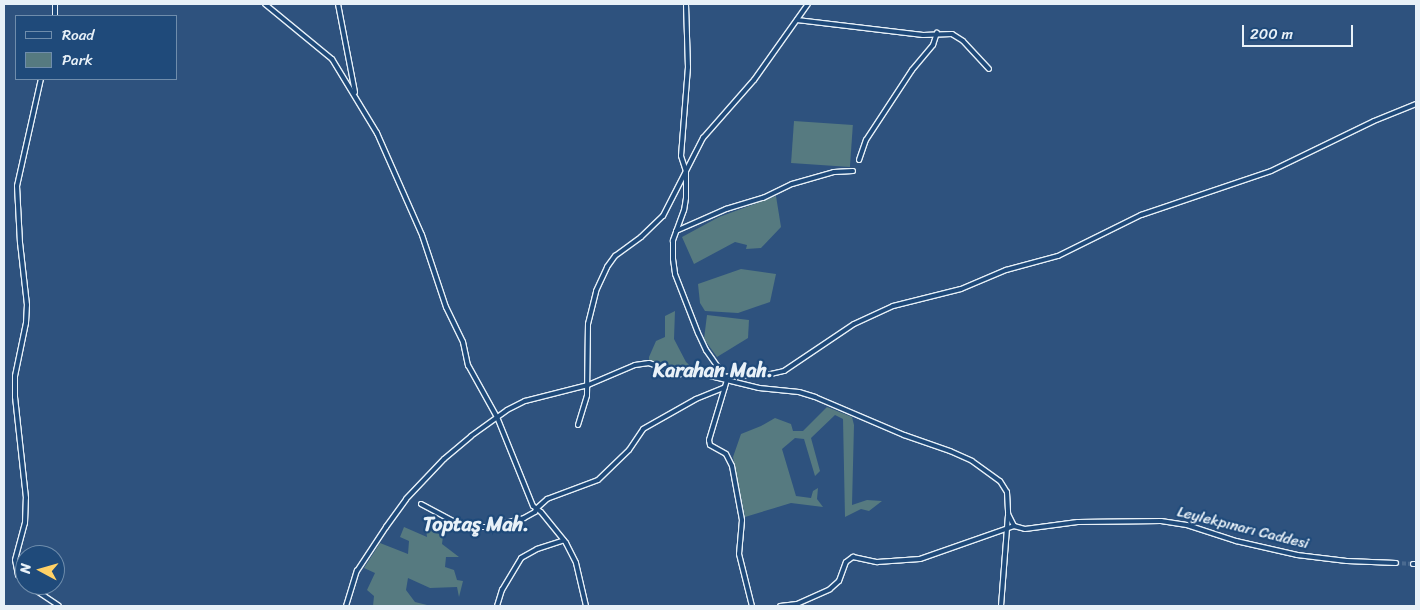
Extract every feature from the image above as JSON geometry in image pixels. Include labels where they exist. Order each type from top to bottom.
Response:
[{"type":"street","points":[[265,4],[326,53],[338,67],[377,133],[422,235],[446,308],[463,342],[468,366],[497,417],[536,509],[541,512],[564,540],[576,563],[586,606]]},
{"type":"street","points":[[338,4],[357,99]]},
{"type":"street","points":[[686,4],[688,67],[681,156],[686,171],[684,210],[673,241],[675,274],[706,350],[727,378],[726,387],[709,440],[710,445],[726,454],[734,475],[742,520],[739,554],[752,606]]},
{"type":"street","points":[[578,425],[588,385],[588,324],[596,292],[615,256],[641,237],[663,216],[703,138],[754,80],[808,4]]},
{"type":"street","points":[[796,20],[923,35],[937,33],[952,34],[963,41],[988,69]]},
{"type":"street","points":[[860,160],[866,140],[912,70],[933,45],[937,33]]},
{"type":"street","points":[[19,545],[24,523],[26,498],[15,397],[15,376],[26,325],[27,305],[20,243],[17,186],[41,80]]},
{"type":"street","points":[[727,378],[735,375],[762,376],[784,370],[854,324],[893,306],[961,289],[1006,270],[1058,256],[1141,215],[1271,171],[1374,120],[1416,104]]},
{"type":"street","points":[[676,231],[726,209],[763,198],[792,184],[834,172],[853,171]]},
{"type":"street","points":[[346,606],[357,572],[406,499],[444,459],[497,417],[525,401],[588,385],[635,365],[649,363],[680,374],[698,374],[727,378],[759,388],[799,392],[815,397],[904,435],[972,460],[988,470],[1005,487],[1008,514],[1001,606]]},
{"type":"street","points":[[421,504],[456,523],[489,528],[524,518],[561,492],[598,480],[629,450],[643,429],[696,399],[726,387]]},
{"type":"street","points":[[780,606],[797,604],[830,589],[839,581],[846,562],[853,557],[877,562],[920,560],[1014,526],[1008,514]]},
{"type":"street","name":"Leylekpınarı Caddesi","points":[[1014,526],[1025,529],[1078,522],[1161,521],[1187,525],[1236,541],[1297,555],[1347,561],[1396,563]]},
{"type":"street","points":[[497,606],[502,590],[521,558],[537,549],[564,540]]},
{"type":"street","points":[[43,595],[59,606]]},
{"type":"green space","points":[[794,121],[853,125],[850,167],[791,163]]},
{"type":"green space","points":[[776,196],[781,227],[761,248],[746,249],[747,245],[735,242],[694,264],[682,237],[719,217]]},
{"type":"green space","points":[[741,269],[776,274],[770,302],[738,313],[705,311],[700,303],[698,284]]},
{"type":"green space","points":[[675,311],[674,339],[686,362],[697,372],[680,374],[649,363],[649,357],[656,341],[665,337],[665,316]]},
{"type":"green space","points":[[707,315],[749,320],[748,338],[717,357],[704,339]]},
{"type":"green space","points":[[827,407],[852,417],[854,425],[852,505],[867,500],[882,501],[869,511],[861,509],[845,517],[843,419],[835,415],[811,438],[820,471],[815,476],[804,439],[795,438],[782,449],[796,496],[811,498],[813,491],[818,488],[817,499],[823,507],[791,503],[745,517],[733,457],[741,434],[775,418],[791,424],[793,431],[803,431]]},
{"type":"green space","points":[[425,522],[437,525],[435,532],[443,536],[442,544],[459,557],[446,557],[445,567],[454,570],[457,580],[463,581],[459,597],[457,587],[430,588],[408,578],[406,590],[415,602],[431,606],[373,606],[374,596],[367,590],[375,573],[364,568],[380,543],[408,554],[409,541],[400,537],[404,527],[427,537]]},
{"type":"tunnel","points":[[1396,563],[1413,564]]},
{"type":"district","name":"Karahan Mah.","points":[[713,370]]},
{"type":"district","name":"Toptaş Mah.","points":[[476,524]]}]
